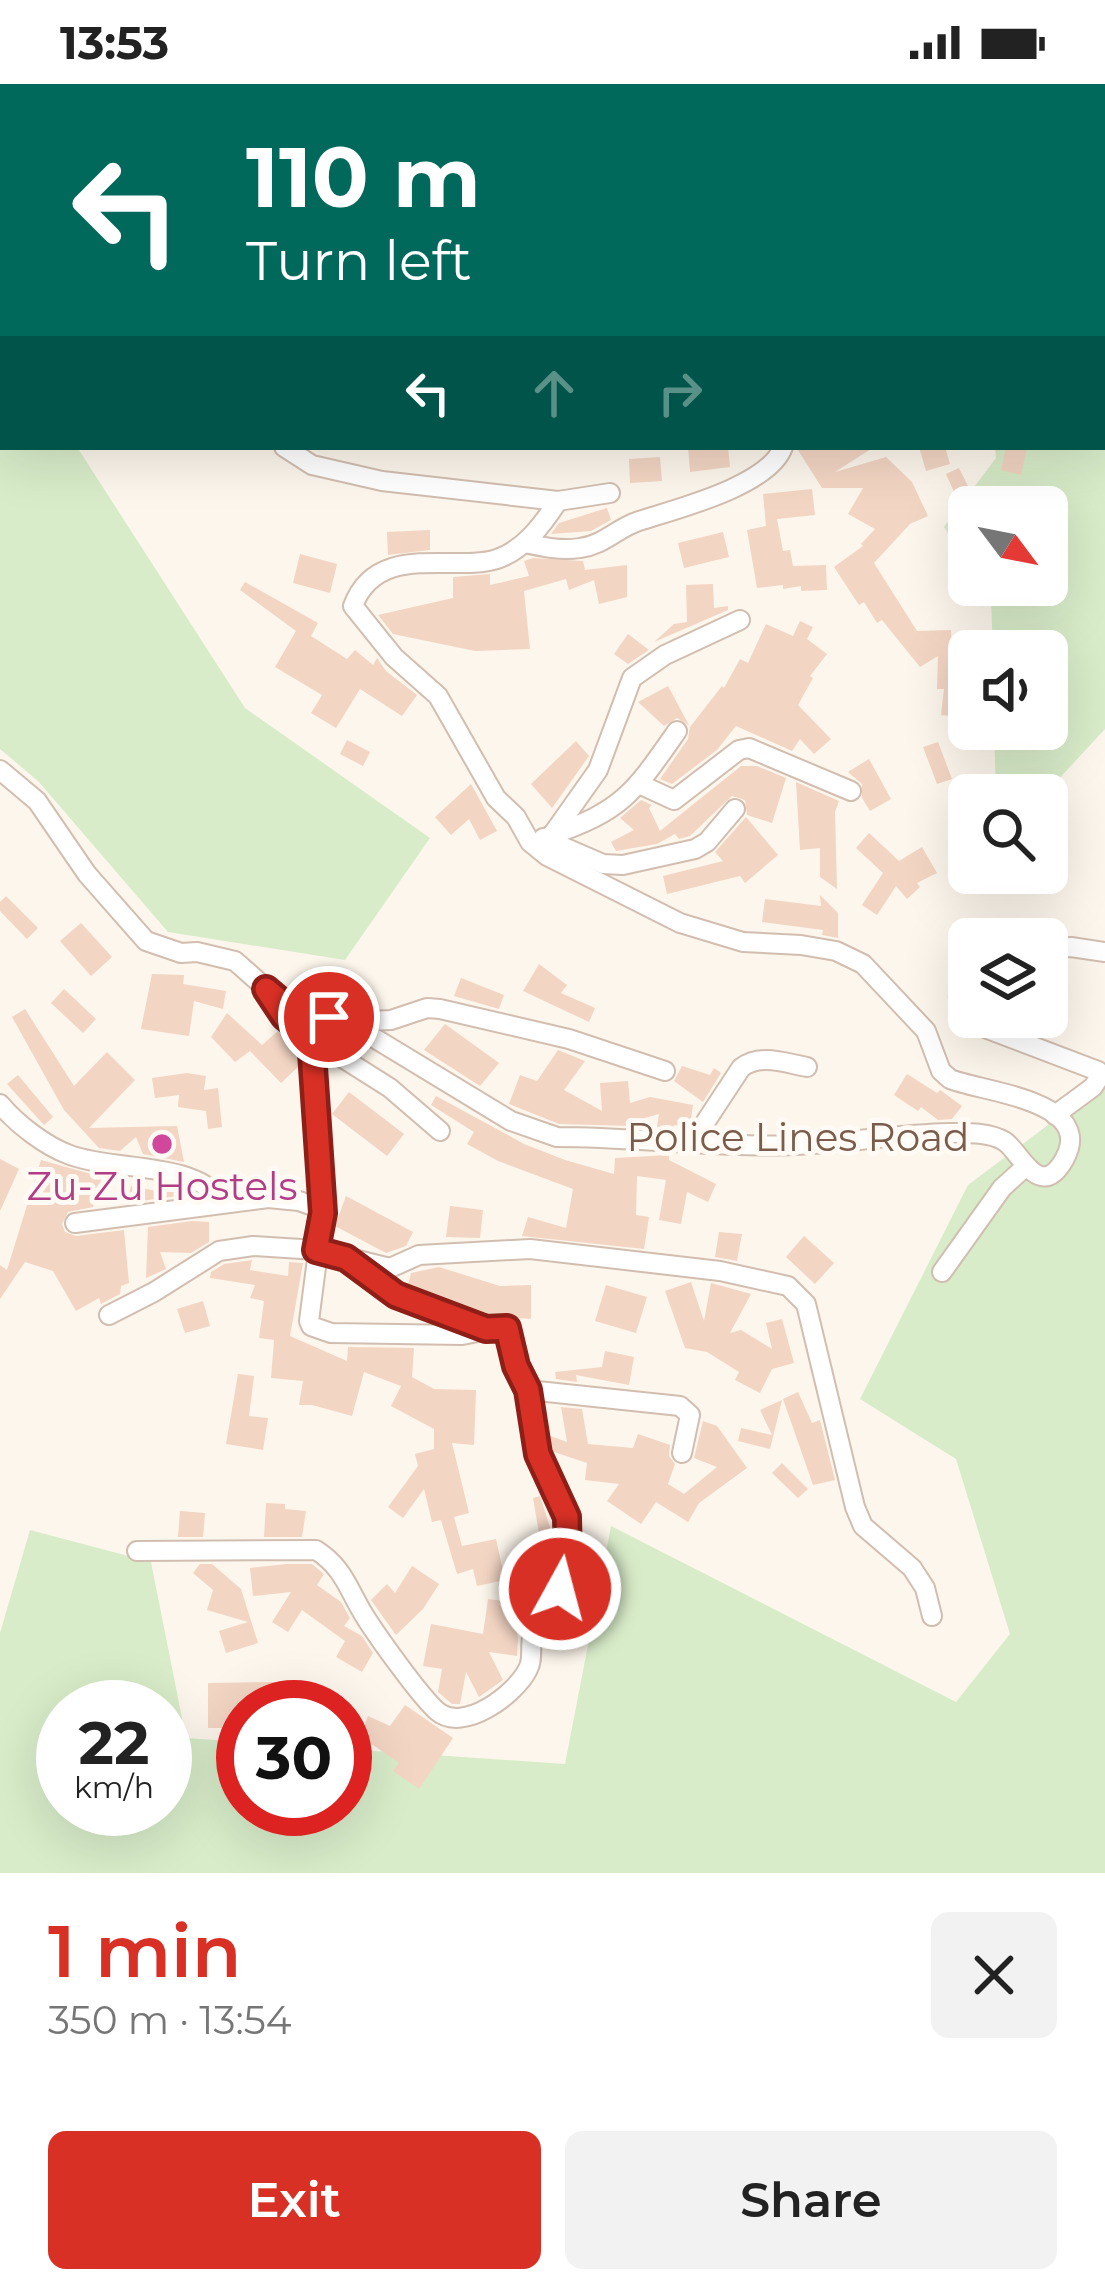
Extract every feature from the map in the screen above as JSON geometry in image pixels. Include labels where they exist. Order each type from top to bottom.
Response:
[{"type":"street","points":[[289,450],[312,465],[382,481],[558,501],[610,493]]},
{"type":"street","points":[[558,501],[525,543],[549,549],[602,544],[635,522],[726,491],[771,466],[781,450]]},
{"type":"street","name":"Police Lines Road","points":[[0,770],[37,801],[87,874],[146,941],[236,961],[286,1006],[348,1022],[524,1128],[557,1137],[793,1145],[968,1133],[1004,1141],[1025,1167],[1039,1174],[1059,1168],[1071,1147],[1068,1129],[1033,1101],[950,1078],[941,1071],[926,1031],[863,964],[836,951],[743,942],[680,923],[568,868],[496,798],[438,696],[394,657],[353,606],[362,590],[392,568],[432,560],[484,562],[525,543]]},
{"type":"street","points":[[541,838],[598,770],[632,678],[665,655],[740,620]]},
{"type":"street","points":[[541,838],[610,811],[639,784],[676,730]]},
{"type":"street","points":[[639,784],[674,800],[749,748],[851,791]]},
{"type":"street","points":[[541,838],[604,864],[623,865],[695,849],[735,809]]},
{"type":"street","points":[[1068,947],[1105,952]]},
{"type":"street","points":[[266,989],[284,1016],[390,1088],[440,1131]]},
{"type":"street","points":[[348,1022],[391,1020],[427,1008],[440,1009],[569,1039],[665,1071]]},
{"type":"street","points":[[136,1551],[316,1550],[346,1576],[364,1615],[438,1712],[450,1718],[474,1715],[515,1686],[528,1670],[533,1631],[560,1589],[568,1562],[567,1517],[538,1454],[528,1390],[516,1366],[507,1328],[462,1335],[319,1332],[308,1321],[322,1209],[311,1038]]},
{"type":"street","points":[[1010,1038],[1098,1071],[1098,1082],[1054,1115]]},
{"type":"street","points":[[693,1141],[748,1062],[763,1059],[807,1067]]},
{"type":"street","points":[[0,1104],[44,1141],[70,1155],[190,1178],[224,1201]]},
{"type":"street","points":[[942,1273],[1002,1188],[1025,1167]]},
{"type":"street","points":[[75,1223],[268,1198],[322,1209]]},
{"type":"street","points":[[109,1315],[219,1251],[253,1246],[316,1250],[390,1268],[419,1255],[530,1249],[720,1271],[788,1286],[806,1304],[863,1526],[912,1568],[926,1588],[932,1616]]},
{"type":"street","points":[[346,1258],[396,1295],[486,1329]]},
{"type":"street","points":[[528,1390],[680,1406],[690,1415],[682,1453]]},
{"type":"green space","points":[[0,450],[79,450],[245,708],[430,838],[345,960],[168,932],[38,781],[0,749]]},
{"type":"green space","points":[[995,450],[1105,450],[1105,729],[1063,774],[995,774],[995,750],[1068,750],[1068,630],[992,630],[991,606],[1068,606],[1068,486],[975,486],[996,458]]},
{"type":"green space","points":[[1105,1082],[1105,1873],[0,1873],[0,1633],[30,1530],[151,1562],[174,1680],[36,1680],[36,1836],[192,1836],[192,1738],[216,1740],[216,1836],[372,1836],[372,1751],[565,1764],[611,1526],[956,1702],[1010,1634],[956,1459],[860,1399],[968,1185]]},
{"type":"building","points":[[688,450],[728,450],[730,467],[690,472]]},
{"type":"building","points":[[798,450],[869,450],[835,472],[886,457],[912,482],[928,516],[910,524],[874,563],[917,631],[948,630],[948,716],[941,715],[944,689],[937,689],[938,656],[920,667],[882,620],[877,623],[864,602],[859,605],[834,567],[863,546],[875,529],[848,514],[863,488],[822,488]]},
{"type":"building","points":[[920,450],[946,450],[950,464],[926,471]]},
{"type":"building","points":[[1005,450],[1026,450],[1021,475],[1001,470]]},
{"type":"building","points":[[660,457],[662,481],[630,483],[629,459]]},
{"type":"building","points":[[959,468],[968,486],[951,486],[946,474]]},
{"type":"building","points":[[812,489],[815,515],[777,519],[783,551],[790,550],[793,566],[826,565],[827,590],[783,589],[783,585],[757,588],[747,530],[766,526],[763,494]]},
{"type":"building","points":[[607,508],[611,520],[591,531],[551,534],[559,523]]},
{"type":"building","points":[[430,530],[430,550],[388,555],[387,532]]},
{"type":"building","points":[[723,532],[729,557],[684,568],[678,543]]},
{"type":"building","points":[[300,554],[337,564],[330,593],[293,583]]},
{"type":"building","points":[[524,561],[583,561],[585,570],[627,565],[627,597],[599,604],[594,580],[569,590],[566,579],[524,591],[530,649],[475,651],[393,634],[378,615],[453,598],[453,577],[490,574],[490,585],[529,576]]},
{"type":"building","points":[[245,582],[318,623],[311,636],[347,659],[355,650],[373,665],[377,658],[417,695],[402,716],[360,689],[336,728],[311,713],[322,695],[275,667],[296,631],[240,590]]},
{"type":"building","points":[[713,584],[714,608],[728,606],[728,610],[654,642],[674,624],[687,622],[686,585]]},
{"type":"building","points":[[800,621],[813,627],[807,639],[827,654],[810,676],[798,705],[831,739],[814,754],[800,739],[792,751],[736,726],[717,750],[672,784],[660,779],[688,739],[690,727],[724,688],[740,659],[748,663],[766,624],[793,636]]},
{"type":"building","points":[[628,634],[649,650],[628,664],[614,654]]},
{"type":"building","points":[[668,686],[689,726],[677,718],[664,726],[638,702]]},
{"type":"building","points":[[347,740],[370,752],[363,766],[340,754]]},
{"type":"building","points":[[576,741],[589,756],[552,808],[531,784]]},
{"type":"building","points":[[938,742],[950,774],[948,780],[937,784],[923,747]]},
{"type":"building","points":[[869,759],[891,799],[870,811],[862,798],[862,784],[848,772]]},
{"type":"building","points":[[741,766],[757,766],[786,778],[772,823],[747,815],[745,800],[732,796],[690,836],[679,839],[675,834],[657,844],[616,851],[611,842],[634,830],[620,818],[641,800],[652,805],[649,808],[660,831]]},
{"type":"building","points":[[796,782],[839,801],[835,812],[837,889],[820,877],[820,848],[800,850]]},
{"type":"building","points":[[471,784],[497,831],[480,840],[469,819],[451,835],[435,817]]},
{"type":"building","points":[[746,817],[778,855],[745,883],[740,876],[667,894],[663,876],[723,861],[715,852]]},
{"type":"building","points":[[869,833],[899,861],[922,847],[937,873],[917,883],[920,887],[907,899],[896,886],[877,915],[862,905],[883,873],[856,848]]},
{"type":"building","points":[[820,895],[838,913],[838,938],[822,935],[823,930],[762,922],[765,899],[821,906]]},
{"type":"building","points":[[6,896],[38,928],[27,939],[0,911]]},
{"type":"building","points":[[81,923],[112,957],[91,976],[60,941]]},
{"type":"building","points":[[539,964],[567,985],[561,993],[595,1008],[589,1022],[523,991]]},
{"type":"building","points":[[152,974],[184,975],[183,984],[226,991],[223,1009],[194,1001],[189,1036],[141,1029]]},
{"type":"building","points":[[461,978],[504,995],[499,1009],[454,996]]},
{"type":"building","points":[[64,989],[96,1019],[83,1033],[51,1003]]},
{"type":"building","points":[[25,1009],[74,1086],[107,1052],[135,1080],[89,1128],[177,1126],[184,1162],[143,1154],[136,1137],[120,1151],[99,1148],[64,1110],[12,1017]]},
{"type":"building","points":[[227,1013],[262,1045],[278,1031],[298,1053],[299,1066],[281,1083],[250,1051],[235,1062],[211,1037]]},
{"type":"building","points":[[445,1024],[499,1063],[480,1086],[424,1050]]},
{"type":"building","points":[[558,1050],[585,1061],[564,1090],[602,1111],[600,1083],[628,1081],[630,1103],[650,1097],[693,1105],[691,1119],[686,1127],[673,1128],[657,1127],[659,1114],[631,1122],[631,1126],[559,1124],[509,1104],[520,1075],[537,1081]]},
{"type":"building","points":[[682,1066],[710,1075],[714,1068],[721,1073],[703,1102],[674,1081]]},
{"type":"building","points":[[187,1073],[206,1076],[204,1090],[218,1088],[222,1127],[208,1129],[206,1111],[178,1107],[179,1095],[155,1098],[152,1078]]},
{"type":"building","points":[[907,1074],[962,1106],[952,1119],[938,1120],[894,1095]]},
{"type":"building","points":[[18,1075],[53,1117],[44,1125],[7,1084]]},
{"type":"building","points":[[349,1092],[404,1134],[387,1156],[332,1114]]},
{"type":"building","points":[[436,1096],[524,1144],[565,1160],[614,1174],[615,1158],[669,1155],[669,1160],[716,1184],[708,1202],[687,1192],[681,1224],[659,1220],[666,1180],[637,1176],[636,1215],[649,1217],[644,1249],[522,1236],[528,1217],[566,1228],[573,1189],[467,1144],[474,1132],[431,1105]]},
{"type":"building","points":[[0,1159],[19,1169],[0,1211]]},
{"type":"building","points":[[41,1160],[102,1177],[93,1207],[68,1212],[62,1224],[65,1232],[76,1236],[124,1230],[129,1283],[101,1304],[99,1298],[76,1311],[53,1271],[25,1262],[0,1299],[0,1265],[7,1270]]},
{"type":"building","points":[[154,1183],[192,1194],[127,1203],[131,1186],[157,1191]]},
{"type":"building","points":[[346,1196],[413,1232],[406,1246],[386,1253],[335,1226]]},
{"type":"building","points":[[450,1206],[483,1210],[480,1238],[446,1237]]},
{"type":"building","points":[[209,1222],[209,1242],[191,1253],[160,1252],[166,1269],[146,1278],[148,1227]]},
{"type":"building","points":[[719,1232],[742,1234],[737,1261],[715,1257]]},
{"type":"building","points":[[804,1236],[834,1263],[815,1284],[786,1257]]},
{"type":"building","points":[[252,1260],[250,1270],[288,1276],[289,1262],[303,1263],[290,1336],[347,1361],[348,1347],[414,1348],[412,1377],[434,1389],[476,1390],[474,1445],[452,1443],[469,1513],[454,1517],[462,1546],[496,1539],[505,1580],[477,1586],[473,1569],[457,1574],[441,1520],[432,1522],[424,1489],[403,1518],[388,1507],[418,1466],[415,1454],[434,1449],[434,1429],[391,1406],[401,1386],[364,1372],[352,1416],[299,1405],[303,1381],[271,1378],[274,1340],[259,1338],[264,1301],[250,1298],[255,1285],[210,1278],[224,1264]]},
{"type":"building","points":[[439,1267],[500,1286],[531,1285],[531,1319],[487,1315],[408,1285],[411,1273]]},
{"type":"building","points":[[691,1282],[704,1321],[711,1283],[751,1294],[730,1333],[741,1330],[772,1349],[766,1323],[782,1319],[794,1363],[772,1369],[760,1393],[735,1380],[739,1372],[707,1352],[685,1348],[665,1291]]},
{"type":"building","points":[[606,1285],[647,1297],[636,1333],[595,1321]]},
{"type":"building","points":[[203,1301],[210,1326],[185,1333],[177,1309]]},
{"type":"building","points":[[605,1351],[634,1357],[629,1385],[576,1375],[577,1382],[556,1379],[555,1372],[602,1367]]},
{"type":"building","points":[[238,1374],[254,1376],[249,1416],[268,1418],[263,1450],[226,1444]]},
{"type":"building","points":[[798,1392],[812,1423],[820,1420],[835,1480],[813,1485],[783,1399]]},
{"type":"building","points":[[782,1400],[770,1449],[738,1441],[741,1428],[772,1435],[760,1410]]},
{"type":"building","points":[[561,1407],[582,1409],[588,1444],[633,1448],[638,1434],[670,1445],[669,1456],[675,1464],[668,1484],[684,1494],[717,1467],[694,1458],[703,1421],[717,1426],[747,1468],[699,1503],[688,1522],[656,1502],[641,1524],[607,1501],[619,1484],[585,1480],[587,1463],[551,1451],[550,1436],[567,1442]]},
{"type":"building","points":[[782,1463],[808,1489],[798,1498],[772,1473]]},
{"type":"building","points":[[540,1496],[555,1543],[554,1561],[544,1563],[533,1498]]},
{"type":"building","points":[[266,1503],[306,1511],[302,1537],[264,1537]]},
{"type":"building","points":[[180,1511],[205,1513],[203,1537],[178,1537]]},
{"type":"building","points":[[200,1564],[212,1564],[241,1589],[258,1643],[226,1653],[219,1631],[248,1622],[207,1610],[213,1590],[193,1573]]},
{"type":"building","points":[[312,1564],[324,1574],[317,1585],[341,1602],[350,1618],[344,1626],[362,1636],[373,1653],[362,1672],[336,1657],[345,1641],[302,1610],[288,1632],[272,1622],[291,1592],[253,1596],[250,1568]]},
{"type":"building","points":[[412,1566],[439,1584],[423,1609],[396,1635],[371,1600],[387,1584],[395,1593]]},
{"type":"building","points":[[533,1566],[549,1568],[549,1577],[529,1602]]},
{"type":"building","points":[[488,1599],[510,1602],[517,1656],[489,1652],[503,1680],[479,1697],[466,1672],[460,1704],[452,1704],[438,1692],[442,1669],[423,1666],[431,1624],[483,1634]]},
{"type":"building","points":[[208,1683],[216,1683],[216,1728],[208,1728]]},
{"type":"building","points":[[405,1705],[453,1738],[419,1789],[393,1771],[399,1763],[372,1744],[372,1718],[390,1726]]},
{"type":"place","name":"Zu-Zu Hostels","points":[[162,1144]]},
{"type":"route","points":[[329,1017],[286,1006],[266,989],[284,1016],[311,1038],[323,1213],[316,1250],[346,1258],[396,1295],[486,1329],[507,1328],[516,1366],[528,1390],[538,1454],[567,1517],[568,1562],[560,1589]]}]
